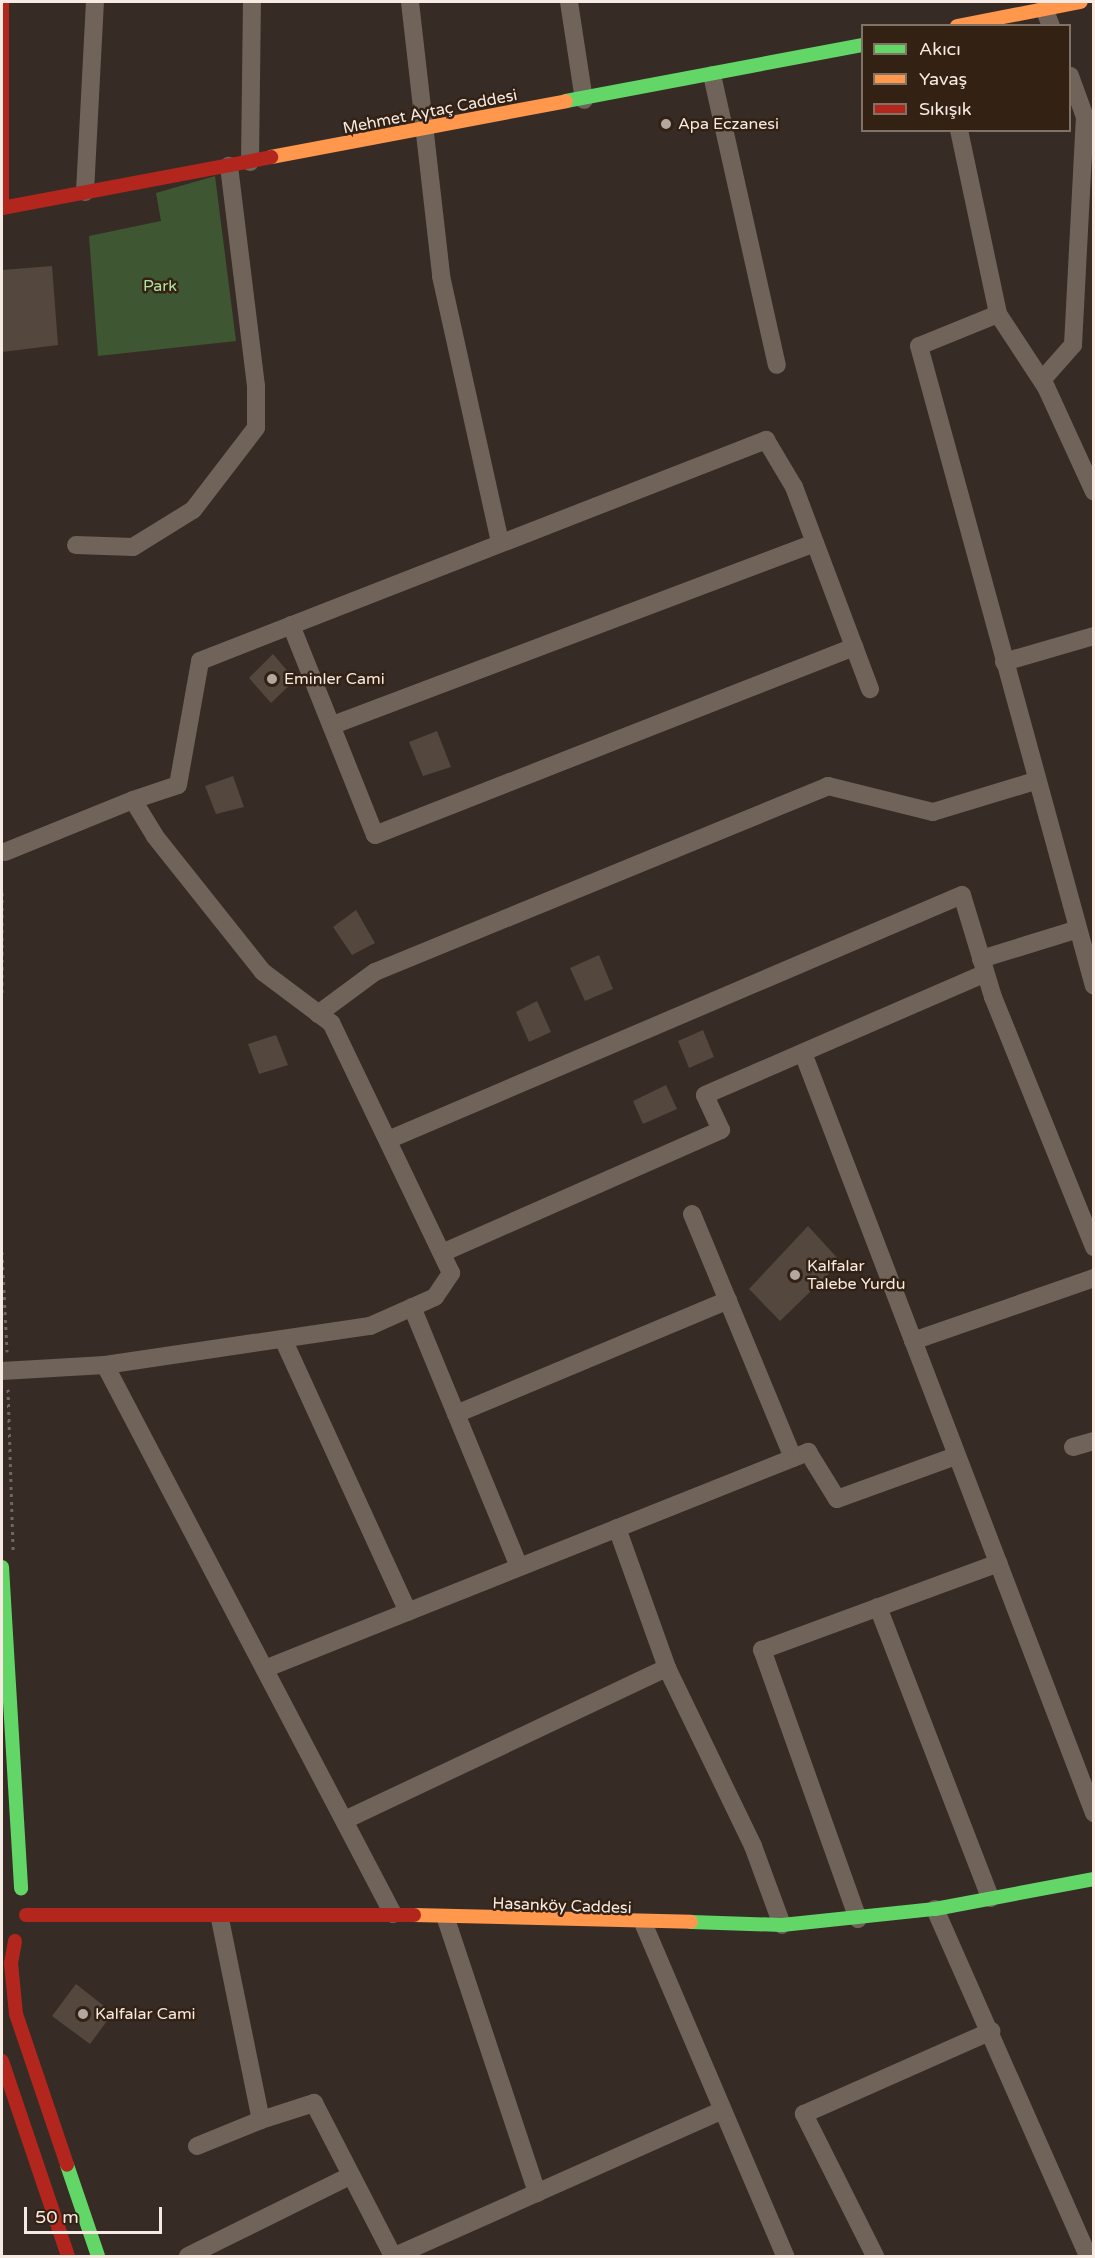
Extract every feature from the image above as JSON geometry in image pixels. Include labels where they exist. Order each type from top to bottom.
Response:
[{"type":"street","points":[[2,2],[2,208]]},
{"type":"street","points":[[85,192],[95,2]]},
{"type":"street","points":[[250,162],[252,2]]},
{"type":"street","points":[[410,2],[441,276],[500,542]]},
{"type":"street","points":[[569,2],[584,100]]},
{"type":"street","points":[[966,24],[1050,5],[1081,2]]},
{"type":"street","points":[[1050,5],[1051,24]]},
{"type":"street","name":"Mehmet Aytaç Caddesi","points":[[2,208],[584,100],[861,45]]},
{"type":"street","points":[[711,75],[777,365]]},
{"type":"street","points":[[1041,380],[1073,345],[1085,117],[1071,79]]},
{"type":"street","points":[[959,132],[998,314],[1041,380],[1094,492]]},
{"type":"street","points":[[76,545],[133,547],[193,510],[256,428],[256,386],[229,166]]},
{"type":"street","points":[[998,314],[919,346],[1035,781],[1082,937],[1094,986]]},
{"type":"street","points":[[5,852],[134,800],[178,785],[200,661],[766,440],[794,487],[870,689]]},
{"type":"street","points":[[333,725],[815,543]]},
{"type":"street","points":[[291,625],[333,725],[375,835],[854,647]]},
{"type":"street","points":[[1004,662],[1094,636]]},
{"type":"street","points":[[318,1014],[375,972],[828,786],[933,812],[1035,781]]},
{"type":"street","points":[[2,1371],[105,1365],[370,1326],[435,1297],[451,1273],[331,1023],[263,972],[155,836],[134,800]]},
{"type":"street","points":[[388,1140],[962,895],[983,966],[1094,1247]]},
{"type":"street","points":[[442,1253],[721,1130],[705,1095],[803,1053],[983,966],[1082,937]]},
{"type":"street","points":[[803,1053],[1094,1813]]},
{"type":"street","points":[[692,1214],[793,1458]]},
{"type":"street","points":[[912,1341],[1094,1278]]},
{"type":"street","points":[[456,1414],[728,1300]]},
{"type":"street","points":[[412,1307],[519,1567]]},
{"type":"street","points":[[283,1339],[408,1612]]},
{"type":"street","points":[[105,1365],[347,1820],[393,1914]]},
{"type":"street","points":[[1073,1448],[1094,1441]]},
{"type":"street","points":[[267,1668],[808,1452],[837,1499],[956,1456]]},
{"type":"street","points":[[617,1528],[667,1668],[753,1846],[782,1925]]},
{"type":"street","points":[[858,1919],[762,1650],[998,1563]]},
{"type":"street","points":[[2,1567],[21,1888],[26,1915],[15,1941],[11,1963],[16,2014],[98,2256]]},
{"type":"street","points":[[878,1607],[990,1898]]},
{"type":"street","points":[[347,1820],[667,1668]]},
{"type":"street","points":[[2,1870],[21,1888]]},
{"type":"street","name":"Hasanköy Caddesi","points":[[26,1915],[220,1919],[393,1914],[446,1919],[644,1925],[782,1925],[858,1919],[935,1909],[1094,1879]]},
{"type":"street","points":[[935,1909],[991,2031],[1088,2256]]},
{"type":"street","points":[[220,1919],[261,2120]]},
{"type":"street","points":[[446,1919],[537,2193]]},
{"type":"street","points":[[644,1925],[721,2111],[785,2256]]},
{"type":"street","points":[[2,1951],[15,1941]]},
{"type":"street","points":[[875,2256],[804,2114],[991,2031]]},
{"type":"street","points":[[2,2061],[10,2113],[68,2256]]},
{"type":"street","points":[[197,2146],[261,2120],[314,2103],[350,2176],[394,2256],[721,2111]]},
{"type":"street","points":[[189,2256],[350,2176]]},
{"type":"path","points":[[2,892],[2,996]]},
{"type":"green space","name":"Park","points":[[215,176],[236,341],[98,356],[89,236],[161,221],[156,193]]},
{"type":"building","points":[[52,266],[58,345],[2,352],[2,270]]},
{"type":"building","name":"Eminler Cami","points":[[273,654],[295,680],[271,703],[249,678]]},
{"type":"building","points":[[437,731],[451,767],[423,776],[409,742]]},
{"type":"building","points":[[233,776],[244,807],[216,814],[205,786]]},
{"type":"building","points":[[356,910],[375,943],[352,955],[333,927]]},
{"type":"building","points":[[599,955],[613,989],[585,1001],[570,968]]},
{"type":"building","points":[[537,1001],[551,1032],[529,1042],[516,1012]]},
{"type":"building","points":[[703,1030],[714,1057],[689,1068],[678,1041]]},
{"type":"building","points":[[276,1035],[288,1065],[259,1074],[248,1044]]},
{"type":"building","points":[[666,1085],[677,1109],[643,1124],[633,1101]]},
{"type":"building","name":"Kalfalar Talebe Yurdu","points":[[808,1226],[841,1262],[780,1321],[749,1289]]},
{"type":"building","name":"Kalfalar Cami","points":[[76,1984],[113,2013],[90,2044],[52,2016]]},
{"type":"traffic: fast","points":[[566,101],[861,45]]},
{"type":"traffic: fast","points":[[2,1567],[21,1888]]},
{"type":"traffic: fast","points":[[691,1922],[782,1925],[935,1909],[1094,1879]]},
{"type":"traffic: fast","points":[[67,2165],[98,2256]]},
{"type":"traffic: slow","points":[[967,24],[1081,2]]},
{"type":"traffic: slow","points":[[271,157],[566,101]]},
{"type":"traffic: slow","points":[[414,1915],[691,1922]]},
{"type":"traffic: jam","points":[[2,2],[2,208],[271,157]]},
{"type":"traffic: jam","points":[[26,1915],[414,1915]]},
{"type":"traffic: jam","points":[[15,1941],[11,1963],[16,2014],[67,2165]]},
{"type":"traffic: jam","points":[[2,2061],[68,2256]]},
{"type":"place","name":"Apa Eczanesi","points":[[666,124]]},
{"type":"place","name":"Eminler Cami","points":[[272,679]]},
{"type":"place","name":"Kalfalar Talebe Yurdu","points":[[795,1275]]},
{"type":"place","name":"Kalfalar Cami","points":[[83,2014]]}]
